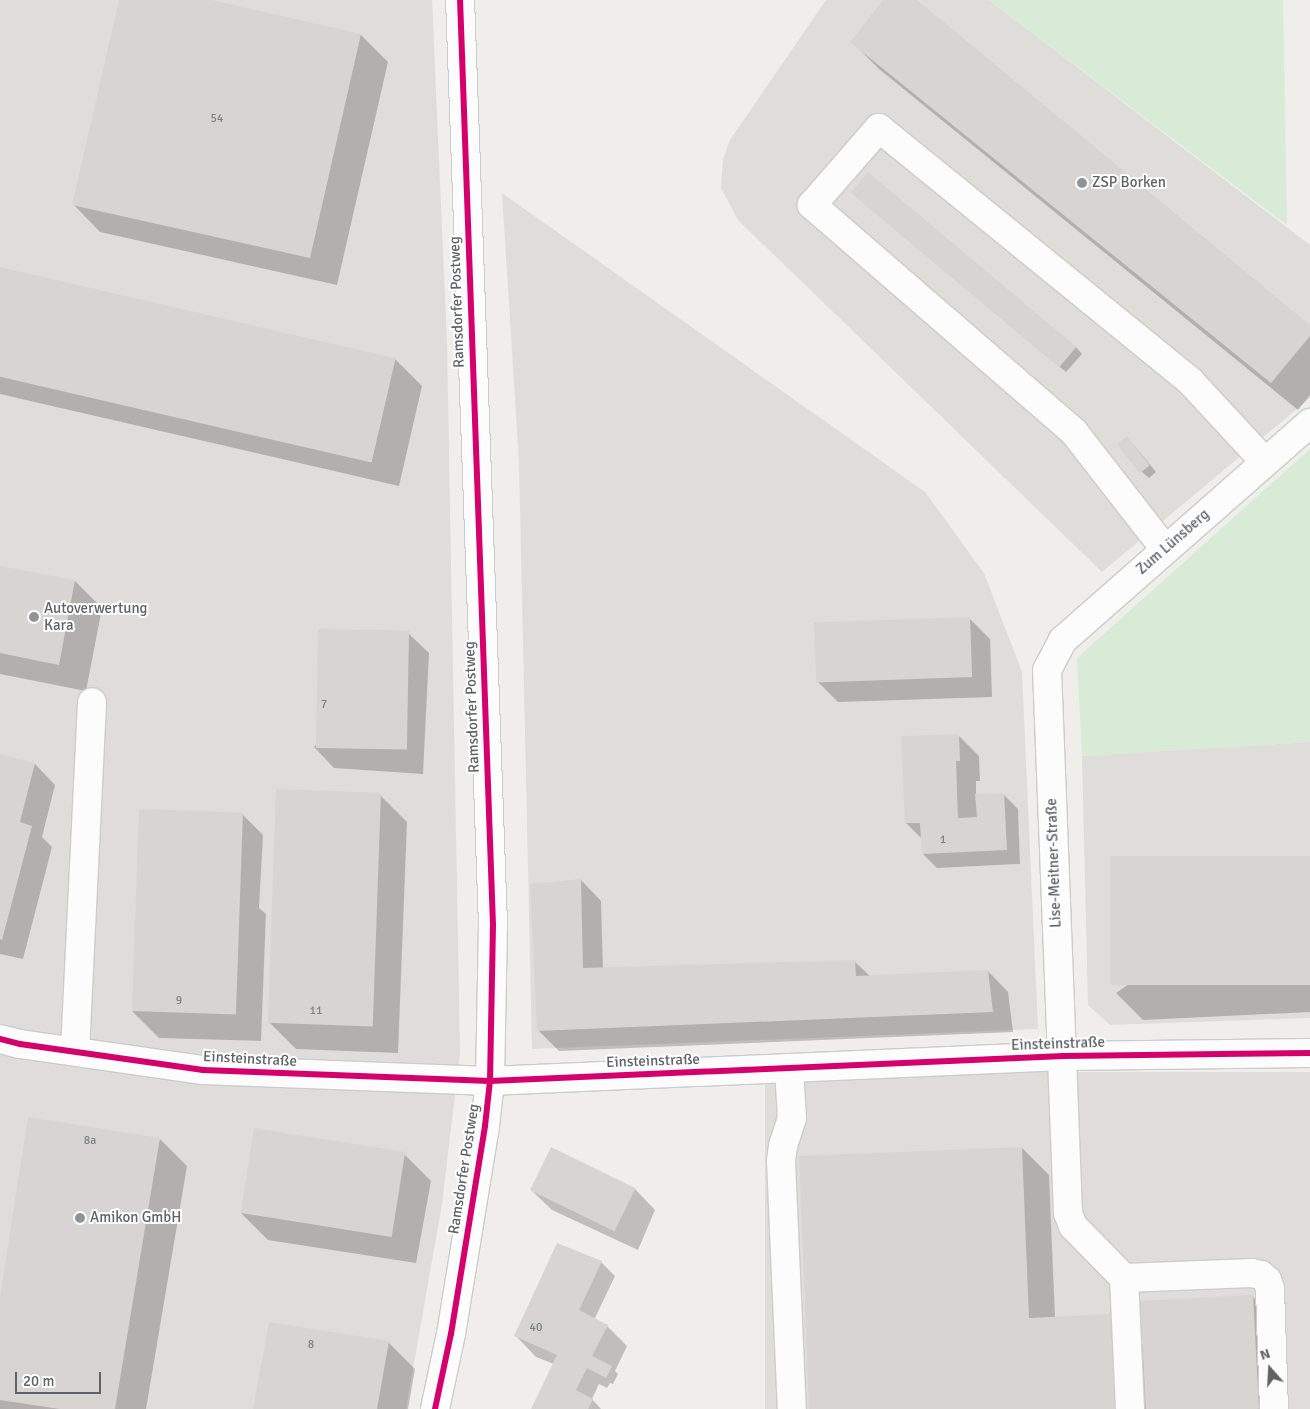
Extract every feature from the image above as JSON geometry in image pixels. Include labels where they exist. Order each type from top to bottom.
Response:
[{"type":"street","name":"Ramsdorfer Postweg","points":[[435,1409],[452,1324],[485,1126],[490,1081],[492,925],[460,0]]},
{"type":"street","points":[[1165,549],[1074,432],[812,205],[878,128],[1191,382],[1265,462]]},
{"type":"street","name":"Zum Lünsberg","points":[[1047,670],[1063,640],[1310,423]]},
{"type":"street","name":"Lise-Meitner-Straße","points":[[1047,670],[1064,1056],[1068,1213],[1073,1226],[1124,1278]]},
{"type":"street","points":[[75,1051],[92,702]]},
{"type":"street","name":"Einsteinstraße","points":[[0,1039],[202,1070],[490,1081],[1064,1056],[1310,1053]]},
{"type":"street","points":[[789,1068],[792,1118],[782,1146],[781,1161],[792,1409]]},
{"type":"street","points":[[1130,1409],[1124,1278],[1252,1273],[1261,1275],[1267,1280],[1270,1289],[1274,1409]]},
{"type":"shaded area","points":[[0,0],[432,0],[447,343],[460,1053],[442,1204],[406,1409],[0,1409]]},
{"type":"shaded area","points":[[826,0],[989,0],[1310,245],[1310,398],[1102,572],[738,220],[721,188],[723,159],[730,140]]},
{"type":"shaded area","points":[[502,193],[925,492],[984,573],[1022,672],[1038,1029],[532,1049],[519,462]]},
{"type":"shaded area","points":[[1310,742],[1310,1018],[1110,1025],[1088,1005],[1082,756]]},
{"type":"shaded area","points":[[765,1072],[1310,1072],[1310,1409],[765,1409]]},
{"type":"green space","points":[[989,0],[1283,0],[1287,225]]},
{"type":"green space","points":[[1310,449],[1310,742],[1082,756],[1077,658]]},
{"type":"building","points":[[119,0],[212,0],[361,34],[310,258],[72,205]]},
{"type":"building","name":"ZSP Borken","points":[[883,0],[917,0],[1310,325],[1310,336],[1271,383],[850,42]]},
{"type":"building","points":[[868,172],[1076,347],[1059,368],[851,193]]},
{"type":"building","points":[[0,267],[396,358],[372,463],[0,377]]},
{"type":"building","points":[[1127,436],[1150,465],[1140,473],[1117,444]]},
{"type":"building","name":"Autoverwertung Kara","points":[[0,566],[75,580],[59,665],[0,653]]},
{"type":"building","points":[[970,617],[972,677],[816,682],[814,622]]},
{"type":"building","points":[[318,629],[409,631],[407,750],[316,748]]},
{"type":"building","points":[[959,734],[960,761],[956,761],[958,818],[977,817],[975,794],[1004,793],[1007,850],[922,854],[920,823],[905,823],[901,736]]},
{"type":"building","points":[[0,754],[35,763],[20,822],[32,826],[2,940],[0,939]]},
{"type":"building","points":[[276,789],[381,793],[373,1027],[268,1023]]},
{"type":"building","points":[[139,809],[243,813],[236,1015],[132,1011]]},
{"type":"building","points":[[1111,856],[1310,856],[1310,985],[1111,985]]},
{"type":"building","points":[[581,879],[583,968],[855,960],[856,976],[988,970],[993,1012],[537,1031],[530,884]]},
{"type":"building","name":"Amikon GmbH","points":[[28,1117],[160,1138],[115,1409],[60,1409],[0,1400],[0,1297]]},
{"type":"building","points":[[254,1128],[405,1152],[392,1237],[241,1213]]},
{"type":"building","points":[[551,1147],[635,1188],[614,1231],[530,1190]]},
{"type":"building","points":[[1022,1147],[1029,1318],[1114,1314],[1118,1409],[809,1409],[799,1156]]},
{"type":"building","points":[[557,1243],[602,1261],[579,1310],[608,1325],[592,1356],[612,1366],[606,1378],[587,1368],[576,1390],[593,1399],[588,1409],[531,1409],[557,1355],[514,1336]]},
{"type":"building","points":[[1253,1295],[1259,1409],[1146,1409],[1140,1301]]},
{"type":"building","points":[[269,1322],[389,1341],[377,1409],[253,1409]]},
{"type":"cycle path","points":[[435,1409],[451,1334],[485,1126],[490,1081],[493,925],[460,0]]},
{"type":"cycle path","points":[[0,1039],[20,1044],[203,1070],[490,1081],[1063,1056],[1310,1053]]},
{"type":"place","name":"ZSP Borken","points":[[1082,183]]},
{"type":"place","name":"Autoverwertung Kara","points":[[34,617]]},
{"type":"place","name":"Amikon GmbH","points":[[80,1218]]}]
